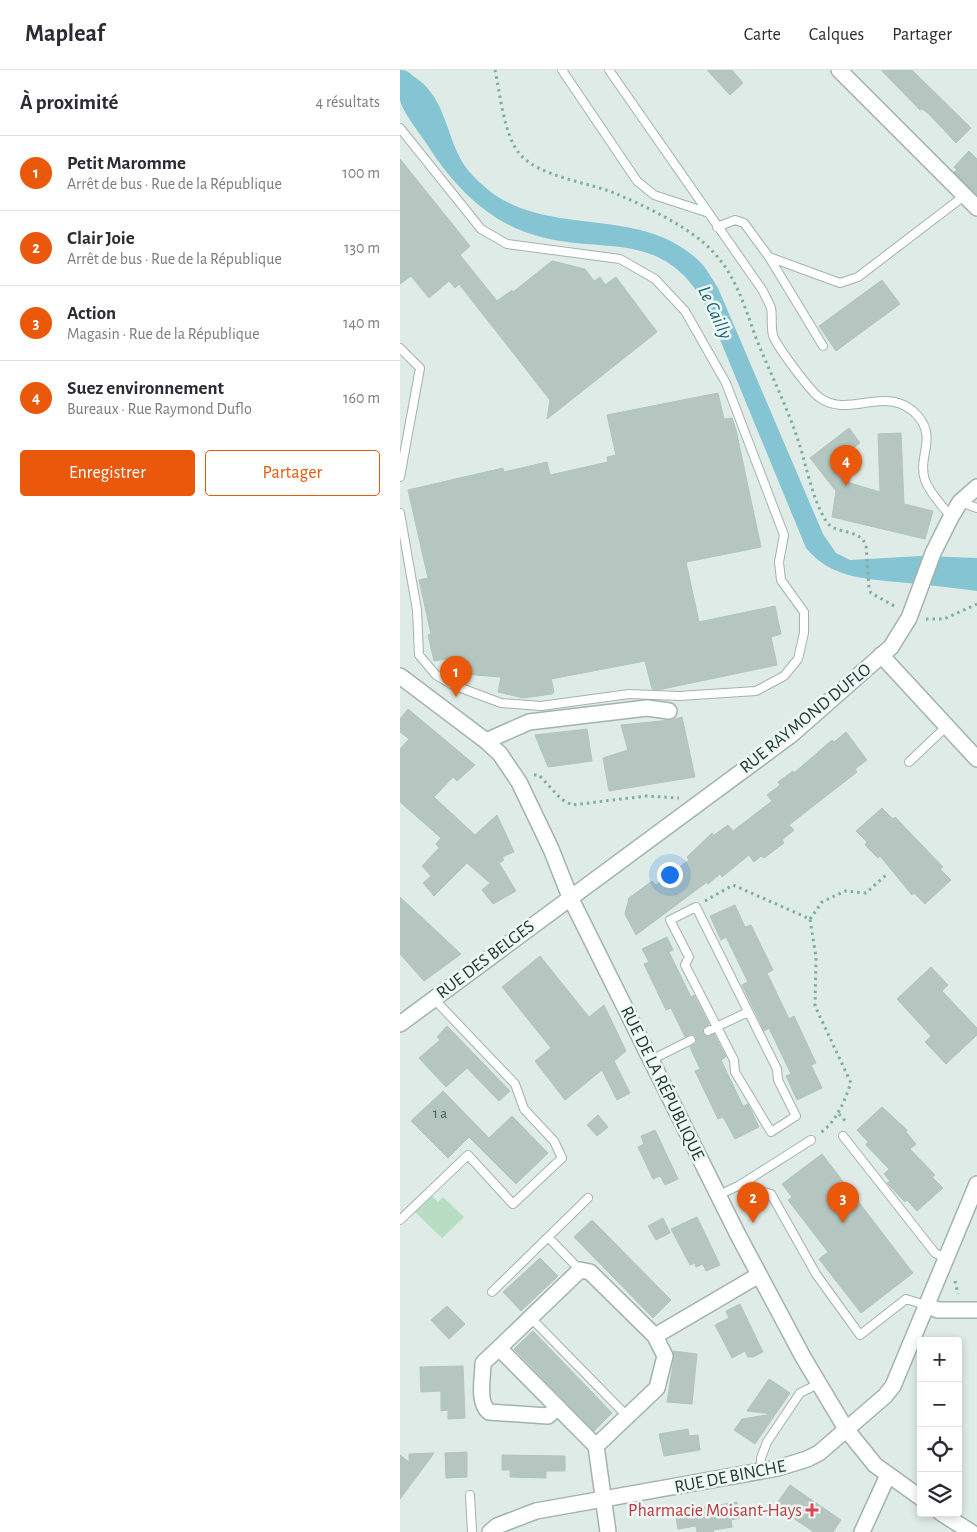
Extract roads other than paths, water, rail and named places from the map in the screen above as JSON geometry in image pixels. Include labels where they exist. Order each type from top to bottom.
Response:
[{"type":"street","points":[[839,70],[977,208]]},
{"type":"street","name":"RUE RAYMOND DUFLO","points":[[570,897],[607,872],[698,802],[791,735],[891,647],[909,618],[933,553],[951,517],[960,502],[977,487]]},
{"type":"street","points":[[882,655],[977,759]]},
{"type":"street","name":"RUE DE LA RÉPUBLIQUE","points":[[400,676],[486,741],[500,754],[518,782],[548,842],[570,897],[651,1060],[759,1275],[818,1384],[846,1429],[875,1465],[917,1495]]},
{"type":"street","points":[[486,741],[529,722],[647,708],[669,711]]},
{"type":"street","name":"RUE DES BELGES","points":[[400,1024],[570,897]]},
{"type":"street","name":"RUE DE BINCHE","points":[[490,1532],[498,1526],[536,1511],[761,1471],[808,1459],[831,1444],[886,1396],[893,1386],[977,1184]]},
{"type":"street","points":[[558,1407],[548,1416],[489,1412],[484,1408],[482,1400],[483,1363],[580,1270],[590,1272],[655,1336],[665,1356],[657,1388],[596,1446]]},
{"type":"street","points":[[655,1336],[759,1275]]},
{"type":"street","points":[[926,1305],[938,1310],[977,1310]]},
{"type":"street","points":[[499,1348],[596,1446],[608,1532]]},
{"type":"street","points":[[862,1532],[888,1475]]},
{"type":"street","points":[[947,1517],[971,1532]]},
{"type":"lane","points":[[562,70],[637,181],[654,195],[706,212]]},
{"type":"lane","points":[[609,70],[706,212],[763,291],[771,308],[773,337],[820,398],[834,404],[890,400],[906,405],[917,415],[925,427],[928,439],[925,457],[925,478],[934,496],[951,517]]},
{"type":"lane","points":[[400,128],[481,229],[507,244],[620,259],[655,279],[685,311],[726,383],[784,535],[779,562],[781,580],[804,612],[804,633],[798,659],[784,676],[756,691],[679,696],[629,694],[541,706],[501,703],[444,680],[436,675],[419,655],[417,610],[400,513]]},
{"type":"lane","points":[[770,257],[840,283],[858,277],[964,196]]},
{"type":"lane","points":[[717,227],[735,220],[744,223],[770,257],[824,346]]},
{"type":"lane","points":[[400,348],[420,368],[400,478]]},
{"type":"lane","points":[[960,502],[977,508]]},
{"type":"lane","points":[[908,762],[947,726]]},
{"type":"lane","points":[[696,907],[748,1012],[777,1068],[778,1080],[796,1116],[771,1132],[735,1072],[734,1060],[685,965],[689,957],[670,920],[696,907]]},
{"type":"lane","points":[[400,1220],[468,1154],[513,1204],[562,1158],[554,1142],[524,1109],[515,1084],[433,998]]},
{"type":"lane","points":[[708,1031],[748,1012]]},
{"type":"lane","points":[[651,1060],[691,1040]]},
{"type":"lane","points":[[843,1136],[936,1253],[945,1258]]},
{"type":"lane","points":[[719,1195],[740,1185],[810,1140]]},
{"type":"lane","points":[[740,1185],[771,1194],[816,1274],[860,1334],[906,1299],[926,1305]]},
{"type":"lane","points":[[492,1292],[588,1198]]},
{"type":"lane","points":[[548,1237],[580,1270]]},
{"type":"lane","points":[[530,1317],[628,1417]]},
{"type":"lane","points":[[761,1471],[761,1458],[767,1442],[800,1393],[818,1384]]},
{"type":"lane","points":[[470,1495],[472,1532]]},
{"type":"water","name":"Le Cailly","points":[[400,70],[410,73],[431,93],[438,103],[464,165],[498,197],[522,208],[547,216],[627,227],[652,234],[676,244],[701,263],[718,288],[823,534],[836,553],[850,560],[921,556],[977,558],[977,591],[866,579],[840,572],[816,559],[806,548],[707,308],[689,281],[669,264],[648,253],[626,248],[552,239],[525,232],[496,218],[459,187],[413,124],[400,100]]},
{"type":"place","name":"Suez environnement","points":[[846,486]]},
{"type":"place","name":"Petit Maromme","points":[[456,697]]},
{"type":"place","name":"Clair Joie","points":[[753,1223]]},
{"type":"place","name":"Action","points":[[843,1223]]},
{"type":"place","name":"Pharmacie Moisant-Hays","points":[[812,1510]]}]
